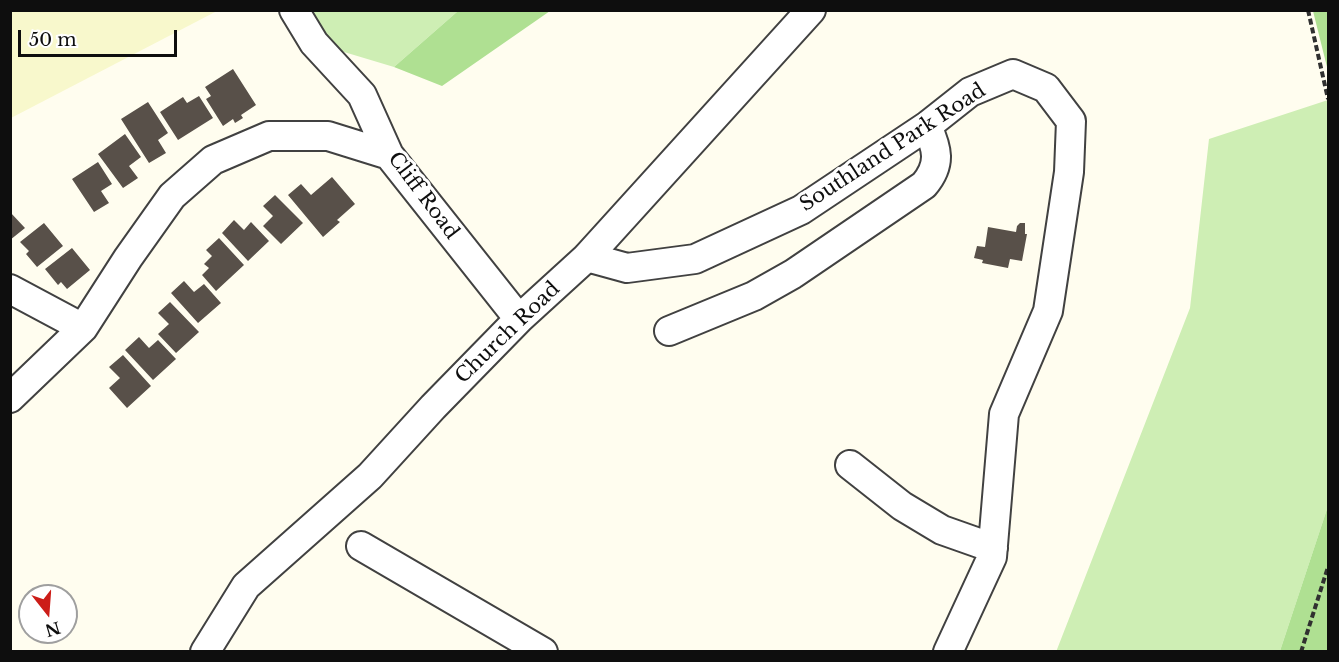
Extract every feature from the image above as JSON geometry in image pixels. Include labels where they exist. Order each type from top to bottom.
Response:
[{"type":"street","name":"Cliff Road","points":[[294,10],[314,43],[362,95],[389,155],[519,319]]},
{"type":"street","name":"Church Road","points":[[205,651],[246,586],[370,476],[433,407],[519,319],[587,258],[811,10]]},
{"type":"street","name":"Southland Park Road","points":[[587,258],[627,268],[695,259],[801,210],[927,126],[970,92],[1013,75],[1047,88],[1071,121],[1069,172],[1048,311],[1004,414],[992,557],[948,651]]},
{"type":"street","points":[[669,331],[754,296],[793,274],[924,185],[933,172],[937,155],[936,145],[927,126]]},
{"type":"street","points":[[10,398],[83,328],[128,258],[172,196],[213,160],[269,136],[328,136],[389,155]]},
{"type":"street","points":[[10,289],[83,328]]},
{"type":"street","points":[[850,465],[902,506],[942,530],[993,548]]},
{"type":"street","points":[[361,546],[543,651]]},
{"type":"path","points":[[1308,10],[1329,99]]},
{"type":"path","points":[[1301,651],[1329,567]]},
{"type":"green space","points":[[11,10],[217,10],[217,11],[11,118]]},
{"type":"green space","points":[[294,11],[458,11],[394,67],[314,43]]},
{"type":"green space","points":[[458,11],[550,11],[442,86],[394,67]]},
{"type":"green space","points":[[1313,11],[1328,11],[1328,71]]},
{"type":"green space","points":[[1328,100],[1328,506],[1280,651],[1056,652],[1190,308],[1209,139]]},
{"type":"green space","points":[[1328,506],[1328,651],[1280,651]]},
{"type":"building","points":[[233,69],[256,105],[241,115],[243,118],[235,123],[233,119],[223,126],[206,99],[211,96],[205,87]]},
{"type":"building","points":[[199,96],[213,118],[178,140],[160,112],[183,97],[187,103]]},
{"type":"building","points":[[148,102],[168,133],[158,140],[166,153],[149,163],[121,119]]},
{"type":"building","points":[[125,134],[141,157],[129,166],[138,178],[123,188],[98,154]]},
{"type":"building","points":[[98,162],[112,184],[101,191],[109,203],[94,212],[72,179]]},
{"type":"building","points":[[332,177],[355,204],[323,237],[288,195],[301,184],[311,195]]},
{"type":"building","points":[[275,195],[303,223],[281,244],[263,226],[273,216],[263,206]]},
{"type":"building","points":[[10,212],[25,228],[10,240]]},
{"type":"building","points":[[234,220],[244,230],[251,222],[269,241],[248,261],[222,233]]},
{"type":"building","points":[[44,223],[63,246],[37,267],[26,254],[29,251],[20,242]]},
{"type":"building","points":[[1020,223],[1025,223],[1025,234],[1027,234],[1022,261],[1010,259],[1008,268],[982,263],[983,260],[974,258],[977,246],[985,247],[988,227],[1016,232]]},
{"type":"building","points":[[219,238],[244,265],[216,291],[202,275],[209,268],[204,264],[212,256],[206,250]]},
{"type":"building","points":[[72,248],[90,270],[67,289],[61,282],[58,285],[45,269]]},
{"type":"building","points":[[184,281],[194,292],[204,284],[221,303],[198,323],[171,293]]},
{"type":"building","points":[[170,302],[199,332],[176,353],[158,334],[169,324],[158,313]]},
{"type":"building","points":[[139,337],[149,348],[158,340],[176,359],[153,380],[125,350]]},
{"type":"building","points":[[123,355],[151,386],[127,408],[109,388],[120,378],[109,367]]}]
